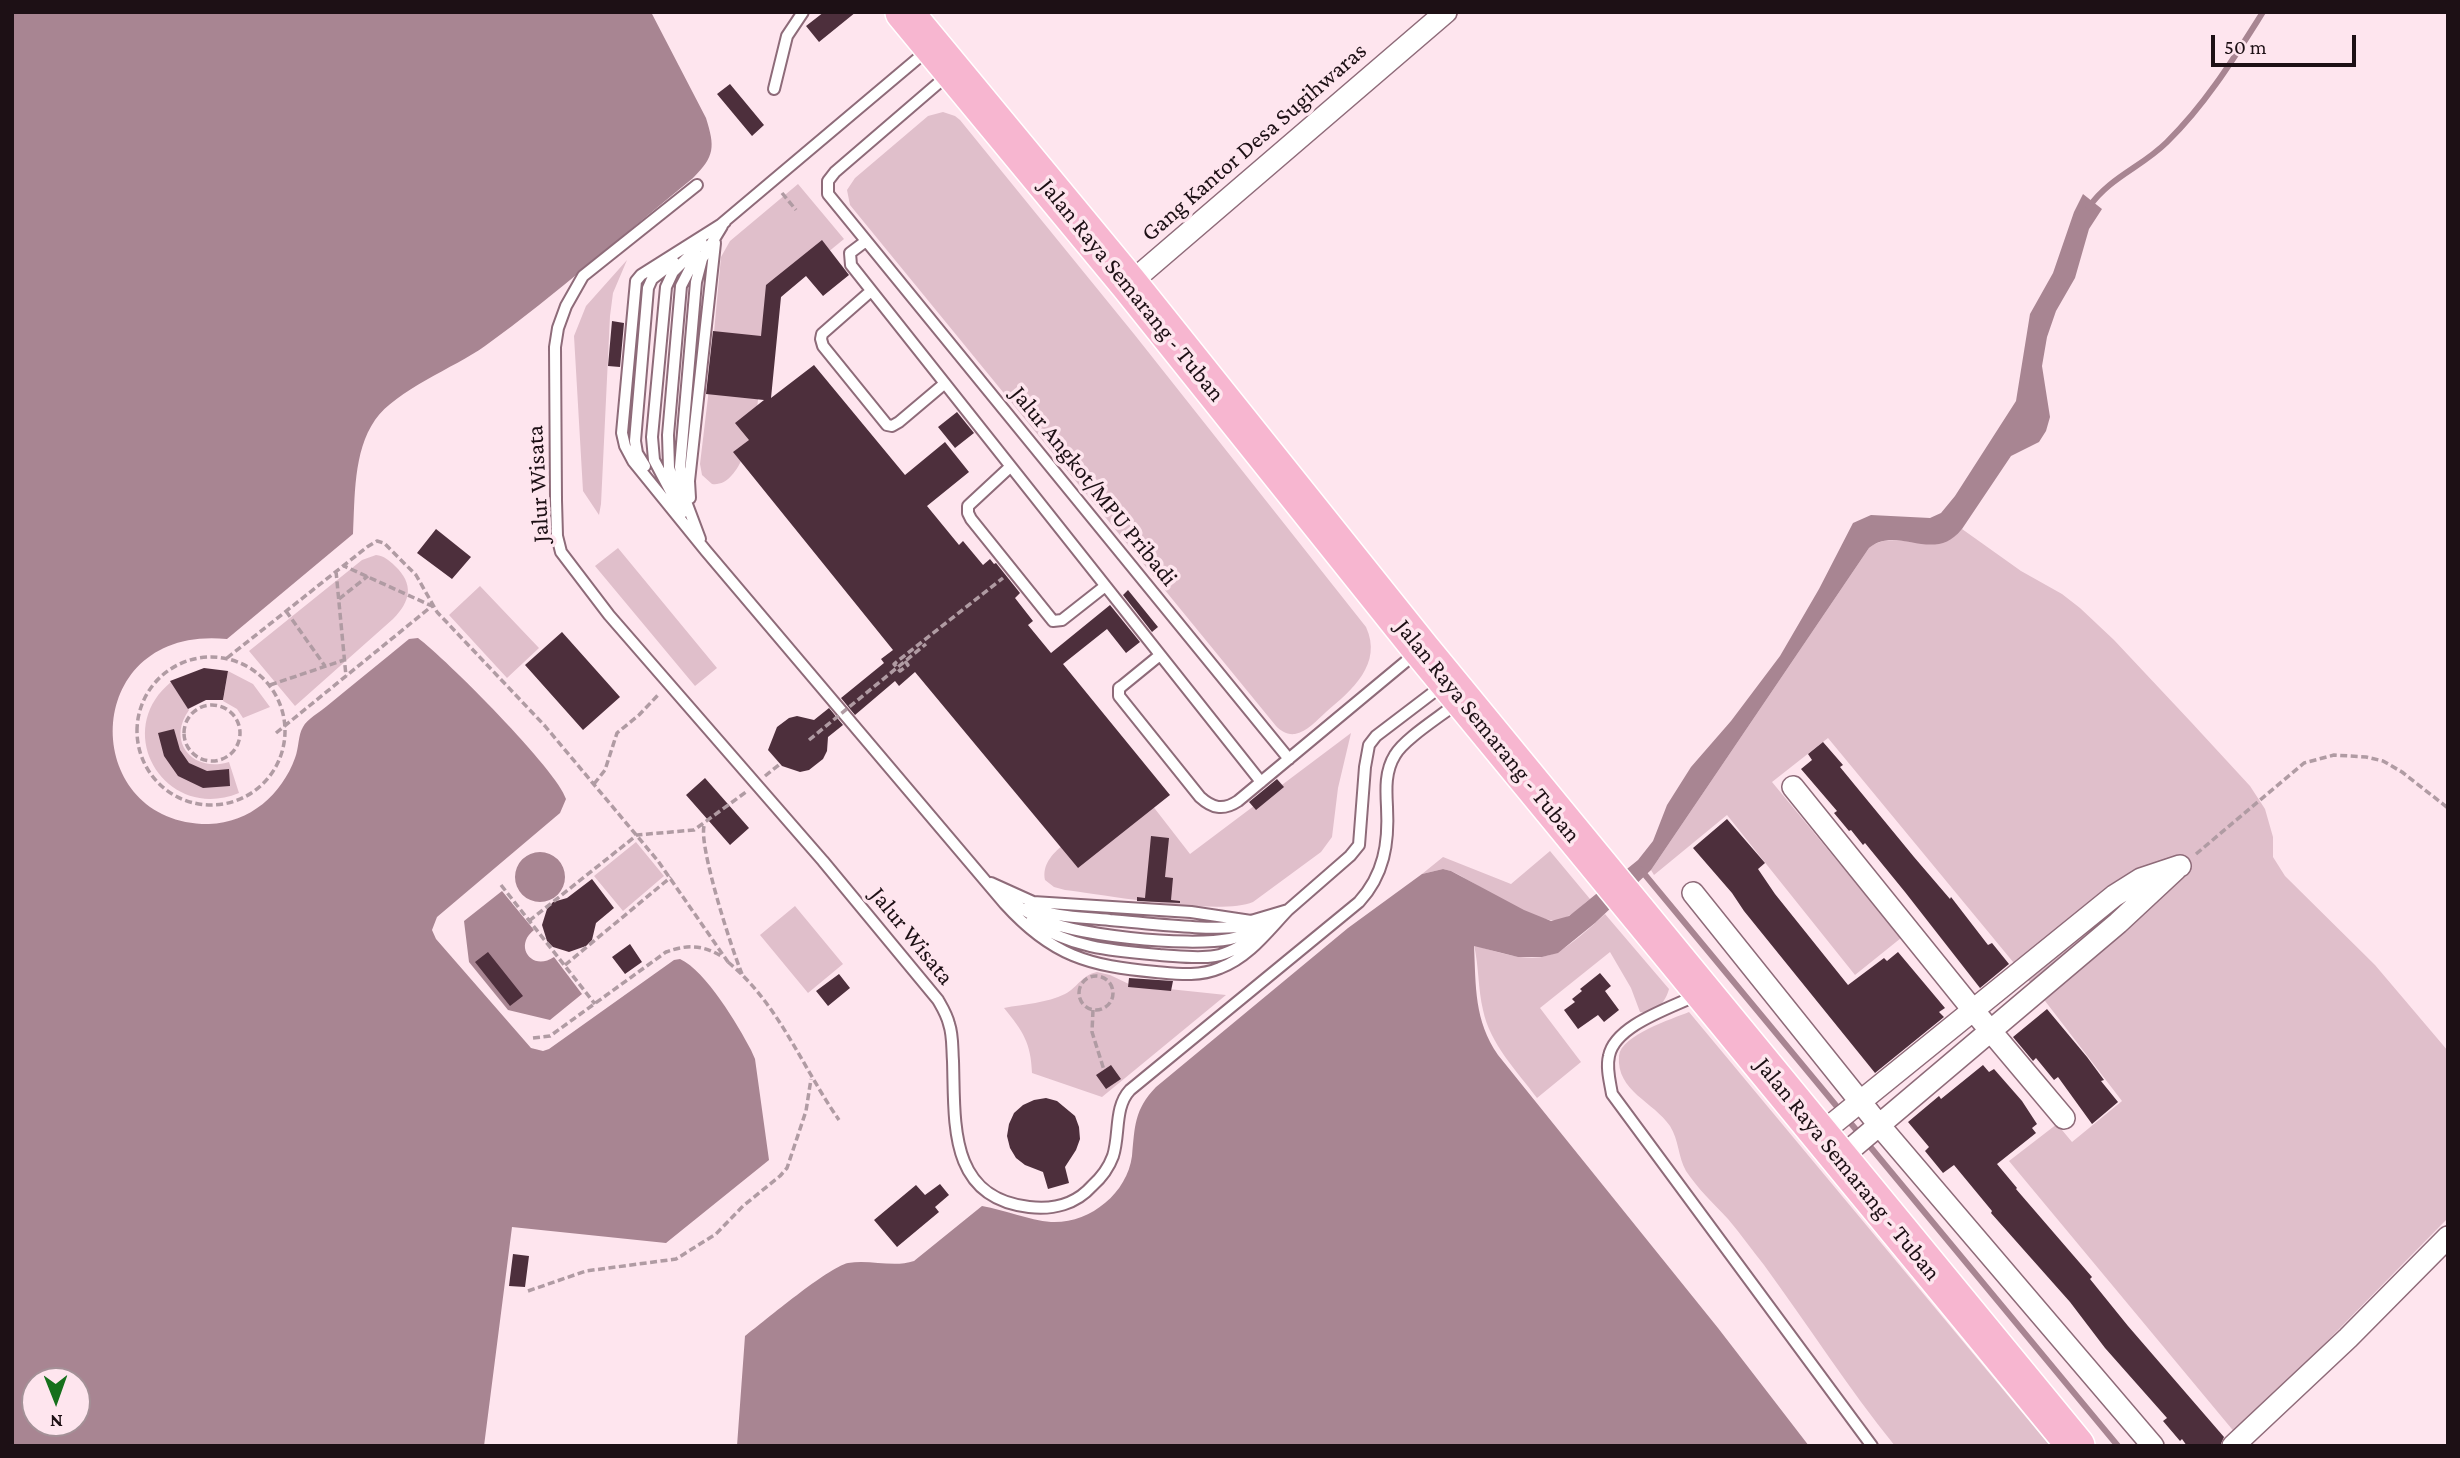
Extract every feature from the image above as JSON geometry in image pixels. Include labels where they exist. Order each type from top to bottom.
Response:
[{"type":"highway","name":"Jalan Raya Semarang - Tuban","points":[[904,12],[1129,284],[1420,649],[1702,992],[1835,1142],[2076,1446]]},
{"type":"street","name":"Gang Kantor Desa Sugihwaras","points":[[1129,284],[1446,12]]},
{"type":"street","points":[[1793,787],[1990,1031],[2064,1118]]},
{"type":"street","points":[[1835,1142],[1856,1105],[2128,886],[2155,873],[2180,866]]},
{"type":"street","points":[[1835,1142],[1875,1129],[2078,957],[2180,866]]},
{"type":"street","points":[[1693,892],[1875,1129],[2153,1446]]},
{"type":"street","points":[[2063,938],[2078,957]]},
{"type":"street","points":[[2233,1446],[2348,1338],[2448,1237]]},
{"type":"lane","points":[[774,89],[787,36],[803,12]]},
{"type":"lane","points":[[942,58],[773,181],[650,282],[636,433],[639,458],[706,551],[985,879],[1016,915],[1057,949],[1086,961],[1120,969],[1198,974],[1218,969],[1250,951],[1288,910]]},
{"type":"lane","name":"Jalur Angkot/MPU Pribadi","points":[[942,58],[830,177],[828,194],[1289,759]]},
{"type":"lane","name":"Jalur Wisata","points":[[697,185],[583,276],[566,306],[555,347],[559,548],[609,615],[929,987],[950,1025],[959,1149],[970,1176],[989,1193],[1015,1205],[1047,1208],[1077,1199],[1090,1189],[1113,1155],[1121,1103],[1130,1090],[1265,981],[1363,897],[1377,876],[1385,855],[1388,832],[1387,776],[1394,755],[1455,691]]},
{"type":"lane","points":[[706,551],[691,504],[689,481],[712,256],[715,241],[725,222]]},
{"type":"lane","points":[[706,551],[684,510],[670,472],[668,435],[681,286],[696,256],[725,222]]},
{"type":"lane","points":[[866,240],[850,253],[850,261],[1104,587],[1261,782]]},
{"type":"lane","points":[[872,291],[822,334],[821,342],[840,367],[882,421],[890,426],[899,422],[944,384]]},
{"type":"lane","points":[[1010,467],[967,508],[971,519],[1056,622],[1104,587]]},
{"type":"lane","points":[[1160,655],[1119,688],[1119,696],[1200,797],[1214,807],[1227,807],[1261,782],[1420,649]]},
{"type":"lane","points":[[985,879],[1020,914],[1042,929],[1073,943],[1122,952],[1187,957],[1221,954],[1251,940],[1350,856],[1359,845],[1364,767],[1373,739],[1455,691]]},
{"type":"lane","points":[[985,879],[1028,906],[1057,915],[1218,928],[1254,926],[1288,910]]},
{"type":"lane","points":[[985,879],[1033,902],[1191,912],[1251,921],[1288,910]]},
{"type":"lane","points":[[1702,992],[1635,1025],[1617,1039],[1608,1058],[1612,1094],[1871,1446]]},
{"type":"path","points":[[773,181],[796,210]]},
{"type":"path","points":[[227,658],[373,543],[384,543],[416,575],[432,606],[545,726],[637,835],[671,877],[708,936],[728,962]]},
{"type":"path","points":[[344,566],[432,606]]},
{"type":"path","points":[[905,661],[908,664],[900,671],[894,664],[1012,570]]},
{"type":"path","points":[[336,571],[346,676]]},
{"type":"path","points":[[339,599],[368,576]]},
{"type":"path","points":[[276,733],[432,606]]},
{"type":"path","points":[[286,611],[325,666]]},
{"type":"path","points":[[809,740],[926,644]]},
{"type":"path","points":[[202,657],[227,658],[249,667],[270,685],[280,702],[286,725],[284,748],[274,771],[258,789],[237,801],[213,805],[188,802],[176,797],[156,781],[142,760],[138,748],[137,722],[144,697],[160,678],[179,664],[202,657]]},
{"type":"path","points":[[270,685],[344,660]]},
{"type":"path","points":[[594,784],[605,769],[617,733],[669,684]]},
{"type":"path","points":[[207,705],[226,708],[238,721],[238,743],[229,755],[221,759],[202,759],[189,747],[185,739],[191,714],[207,705]]},
{"type":"path","points":[[238,743],[244,746]]},
{"type":"path","points":[[2180,866],[2304,763],[2334,755],[2384,761],[2448,808]]},
{"type":"path","points":[[529,921],[637,835],[686,832],[705,824],[780,764]]},
{"type":"path","points":[[705,824],[703,835],[708,861],[731,945],[743,976]]},
{"type":"path","points":[[565,965],[671,877]]},
{"type":"path","points":[[501,885],[596,1004]]},
{"type":"path","points":[[533,1038],[550,1036],[651,962],[679,948],[690,946],[709,949],[743,976],[780,1021],[839,1120]]},
{"type":"path","points":[[1101,976],[1111,984],[1114,994],[1105,1008],[1093,1010],[1080,1000],[1079,989],[1085,980],[1101,976]]},
{"type":"path","points":[[1093,1010],[1092,1032],[1104,1070]]},
{"type":"path","points":[[528,1290],[605,1267],[669,1261],[686,1255],[716,1234],[743,1206],[785,1171],[806,1111],[811,1076]]},
{"type":"shaded area","points":[[12,12],[651,12],[706,118],[711,151],[706,163],[693,178],[512,326],[384,409],[368,433],[359,461],[353,534],[227,639],[178,643],[143,662],[121,691],[113,726],[118,762],[136,793],[166,816],[209,824],[238,818],[263,804],[282,783],[295,758],[301,730],[307,721],[409,639],[418,638],[475,690],[523,741],[566,799],[560,813],[437,917],[432,930],[436,939],[531,1048],[543,1051],[549,1049],[674,960],[680,959],[690,965],[710,986],[751,1050],[755,1059],[769,1160],[666,1243],[512,1227],[484,1446],[12,1446]]},
{"type":"shaded area","points":[[943,112],[960,120],[1366,627],[1371,653],[1362,675],[1346,695],[1304,731],[1289,734],[1276,726],[850,205],[847,190],[855,178],[928,116]]},
{"type":"shaded area","points":[[798,184],[844,239],[766,303],[757,411],[752,432],[737,468],[722,483],[712,484],[702,475],[700,464],[721,257],[730,241]]},
{"type":"shaded area","points":[[2083,194],[2102,209],[2089,229],[2075,278],[2056,311],[2047,337],[2042,366],[2050,417],[2039,442],[2011,456],[1962,529],[1951,539],[1928,545],[1891,540],[1869,548],[1651,870],[1595,923],[1558,953],[1542,957],[1518,957],[1474,946],[1480,1016],[1498,1055],[1718,1328],[1809,1446],[737,1446],[745,1336],[838,1267],[856,1262],[898,1264],[914,1261],[982,1206],[1051,1222],[1079,1218],[1104,1204],[1123,1183],[1129,1170],[1137,1119],[1143,1103],[1156,1087],[1348,928],[1422,874],[1443,869],[1451,871],[1524,910],[1551,921],[1569,916],[1638,860],[1653,841],[1667,805],[1691,767],[1731,721],[1780,656],[1853,523],[1871,515],[1930,518],[1941,513],[1955,496],[2016,401],[2030,314],[2053,273]]},
{"type":"shaded area","points":[[627,260],[613,293],[610,316],[599,515],[583,491],[574,336],[586,306]]},
{"type":"shaded area","points":[[1962,529],[2080,608],[2191,722],[2250,786],[2265,809],[2273,837],[2273,857],[2285,876],[2375,965],[2448,1051],[2448,1218],[2236,1434],[2009,1161],[2057,1124],[2072,1142],[2122,1101],[2042,997],[1828,738],[1772,782],[1901,938],[1855,975],[1727,815],[1654,875],[1651,870],[1869,548],[1879,542],[1891,540],[1940,542],[1952,538]]},
{"type":"shaded area","points":[[618,548],[717,668],[695,686],[595,566]]},
{"type":"shaded area","points":[[376,555],[391,562],[405,579],[408,592],[404,606],[393,619],[295,706],[249,651],[362,560]]},
{"type":"shaded area","points":[[480,586],[539,648],[507,678],[449,615]]},
{"type":"shaded area","points":[[228,671],[253,684],[270,707],[243,718],[237,709],[223,701]]},
{"type":"shaded area","points":[[171,682],[189,710],[180,733],[187,752],[204,763],[229,762],[239,793],[213,799],[189,795],[169,784],[155,768],[146,747],[146,725],[153,702]]},
{"type":"shaded area","points":[[1351,733],[1338,788],[1332,837],[1321,852],[1253,902],[1237,906],[1190,906],[1065,890],[1054,887],[1045,880],[1045,869],[1049,860],[1063,845],[1152,805],[1190,854]]},
{"type":"shaded area","points":[[636,842],[664,876],[623,911],[594,876]]},
{"type":"shaded area","points":[[1550,851],[1590,899],[1572,914],[1559,920],[1549,920],[1521,910],[1451,871],[1443,869],[1422,874],[1443,857],[1511,884]]},
{"type":"shaded area","points":[[540,852],[557,860],[565,877],[557,894],[540,902],[523,894],[515,877],[523,860]]},
{"type":"shaded area","points":[[502,891],[534,930],[525,943],[528,955],[539,961],[554,957],[582,994],[550,1020],[508,1010],[469,962],[464,921]]},
{"type":"shaded area","points":[[795,906],[843,964],[808,993],[760,935]]},
{"type":"shaded area","points":[[1605,914],[1669,989],[1662,1003],[1655,1009],[1640,1012],[1631,988],[1610,952],[1540,1008],[1581,1062],[1537,1098],[1505,1057],[1487,1022],[1481,1002],[1474,945],[1517,956],[1546,956],[1572,943]]},
{"type":"shaded area","points":[[1097,972],[1131,985],[1226,995],[1102,1097],[1032,1073],[1025,1038],[1004,1008],[1058,997]]},
{"type":"shaded area","points":[[1689,1012],[2050,1446],[1895,1446],[1764,1265],[1686,1171],[1670,1126],[1623,1078],[1619,1056],[1628,1041],[1648,1029]]},
{"type":"building","points":[[824,12],[856,12],[819,42],[806,26]]},
{"type":"building","points":[[730,84],[764,125],[752,136],[717,94]]},
{"type":"building","points":[[822,240],[849,275],[823,296],[806,276],[781,297],[771,398],[814,365],[905,475],[945,442],[969,472],[927,506],[959,545],[963,541],[983,565],[990,559],[996,563],[1020,593],[1015,598],[1033,621],[1028,625],[1051,653],[1110,605],[1140,642],[1126,653],[1107,629],[1063,664],[1170,795],[1078,868],[915,672],[899,686],[895,681],[855,715],[841,698],[884,663],[881,659],[893,650],[733,452],[749,440],[735,423],[764,400],[706,394],[713,331],[761,336],[766,285]]},
{"type":"building","points":[[612,321],[624,323],[620,367],[608,366]]},
{"type":"building","points":[[957,412],[974,433],[955,448],[938,427]]},
{"type":"building","points":[[436,529],[471,557],[452,579],[417,553]]},
{"type":"building","points":[[1128,590],[1158,627],[1152,632],[1123,595]]},
{"type":"building","points":[[562,632],[620,697],[583,730],[525,665]]},
{"type":"building","points":[[204,668],[228,671],[223,700],[206,700],[188,709],[170,681]]},
{"type":"building","points":[[829,708],[843,725],[828,737],[827,751],[823,759],[809,770],[800,772],[782,766],[768,750],[777,727],[789,718],[797,716],[814,720]]},
{"type":"building","points":[[174,729],[180,750],[189,763],[207,771],[229,769],[230,786],[203,788],[178,776],[164,756],[158,733]]},
{"type":"building","points":[[1823,742],[1843,765],[1840,767],[1914,857],[1950,899],[1951,897],[1988,945],[1992,943],[2009,964],[1980,988],[1865,843],[1863,845],[1851,830],[1849,831],[1834,813],[1837,811],[1801,769],[1812,760],[1808,754]]},
{"type":"building","points":[[705,778],[749,828],[730,845],[686,795]]},
{"type":"building","points":[[1277,779],[1284,787],[1256,810],[1249,802]]},
{"type":"building","points":[[1727,819],[1765,863],[1758,869],[1775,894],[1848,985],[1884,958],[1887,961],[1898,952],[1945,1008],[1939,1012],[1944,1017],[1875,1073],[1693,848]]},
{"type":"building","points":[[1151,836],[1169,838],[1165,877],[1173,878],[1171,900],[1180,903],[1137,901],[1137,897],[1145,898]]},
{"type":"building","points":[[592,879],[614,908],[596,923],[592,940],[586,946],[569,952],[553,947],[547,941],[542,925],[547,909],[553,902],[567,898]]},
{"type":"building","points":[[630,944],[642,962],[625,974],[612,957]]},
{"type":"building","points":[[488,952],[523,996],[510,1006],[475,962]]},
{"type":"building","points":[[1600,973],[1611,986],[1605,991],[1619,1010],[1604,1022],[1598,1015],[1578,1029],[1564,1010],[1575,1002],[1572,999],[1582,991],[1580,989]]},
{"type":"building","points":[[839,974],[850,988],[828,1006],[816,991]]},
{"type":"building","points":[[1129,978],[1173,981],[1171,991],[1128,987]]},
{"type":"building","points":[[2047,1009],[2087,1057],[2118,1102],[2092,1124],[2058,1077],[2054,1080],[2036,1058],[2033,1061],[2013,1037]]},
{"type":"building","points":[[1111,1065],[1121,1079],[1106,1089],[1096,1075]]},
{"type":"building","points":[[1983,1065],[1989,1072],[1994,1069],[2022,1101],[2037,1124],[2032,1128],[2036,1133],[1997,1164],[2092,1277],[2090,1279],[2128,1326],[2224,1437],[2220,1446],[2187,1446],[2182,1439],[2180,1441],[2163,1421],[2167,1418],[1991,1213],[1954,1165],[1943,1173],[1925,1151],[1929,1147],[1908,1122]]},
{"type":"building","points":[[1046,1098],[1057,1101],[1075,1116],[1080,1139],[1065,1167],[1069,1183],[1048,1189],[1043,1172],[1016,1158],[1007,1136],[1014,1113],[1023,1105]]},
{"type":"building","points":[[940,1184],[949,1195],[935,1207],[939,1212],[897,1247],[874,1220],[916,1185],[925,1195]]},
{"type":"building","points":[[513,1254],[529,1256],[525,1287],[509,1286]]},
{"type":"waterway","points":[[2089,207],[2116,180],[2157,151],[2181,127],[2219,80],[2263,12]]},
{"type":"waterway","points":[[1641,870],[2118,1446]]}]
